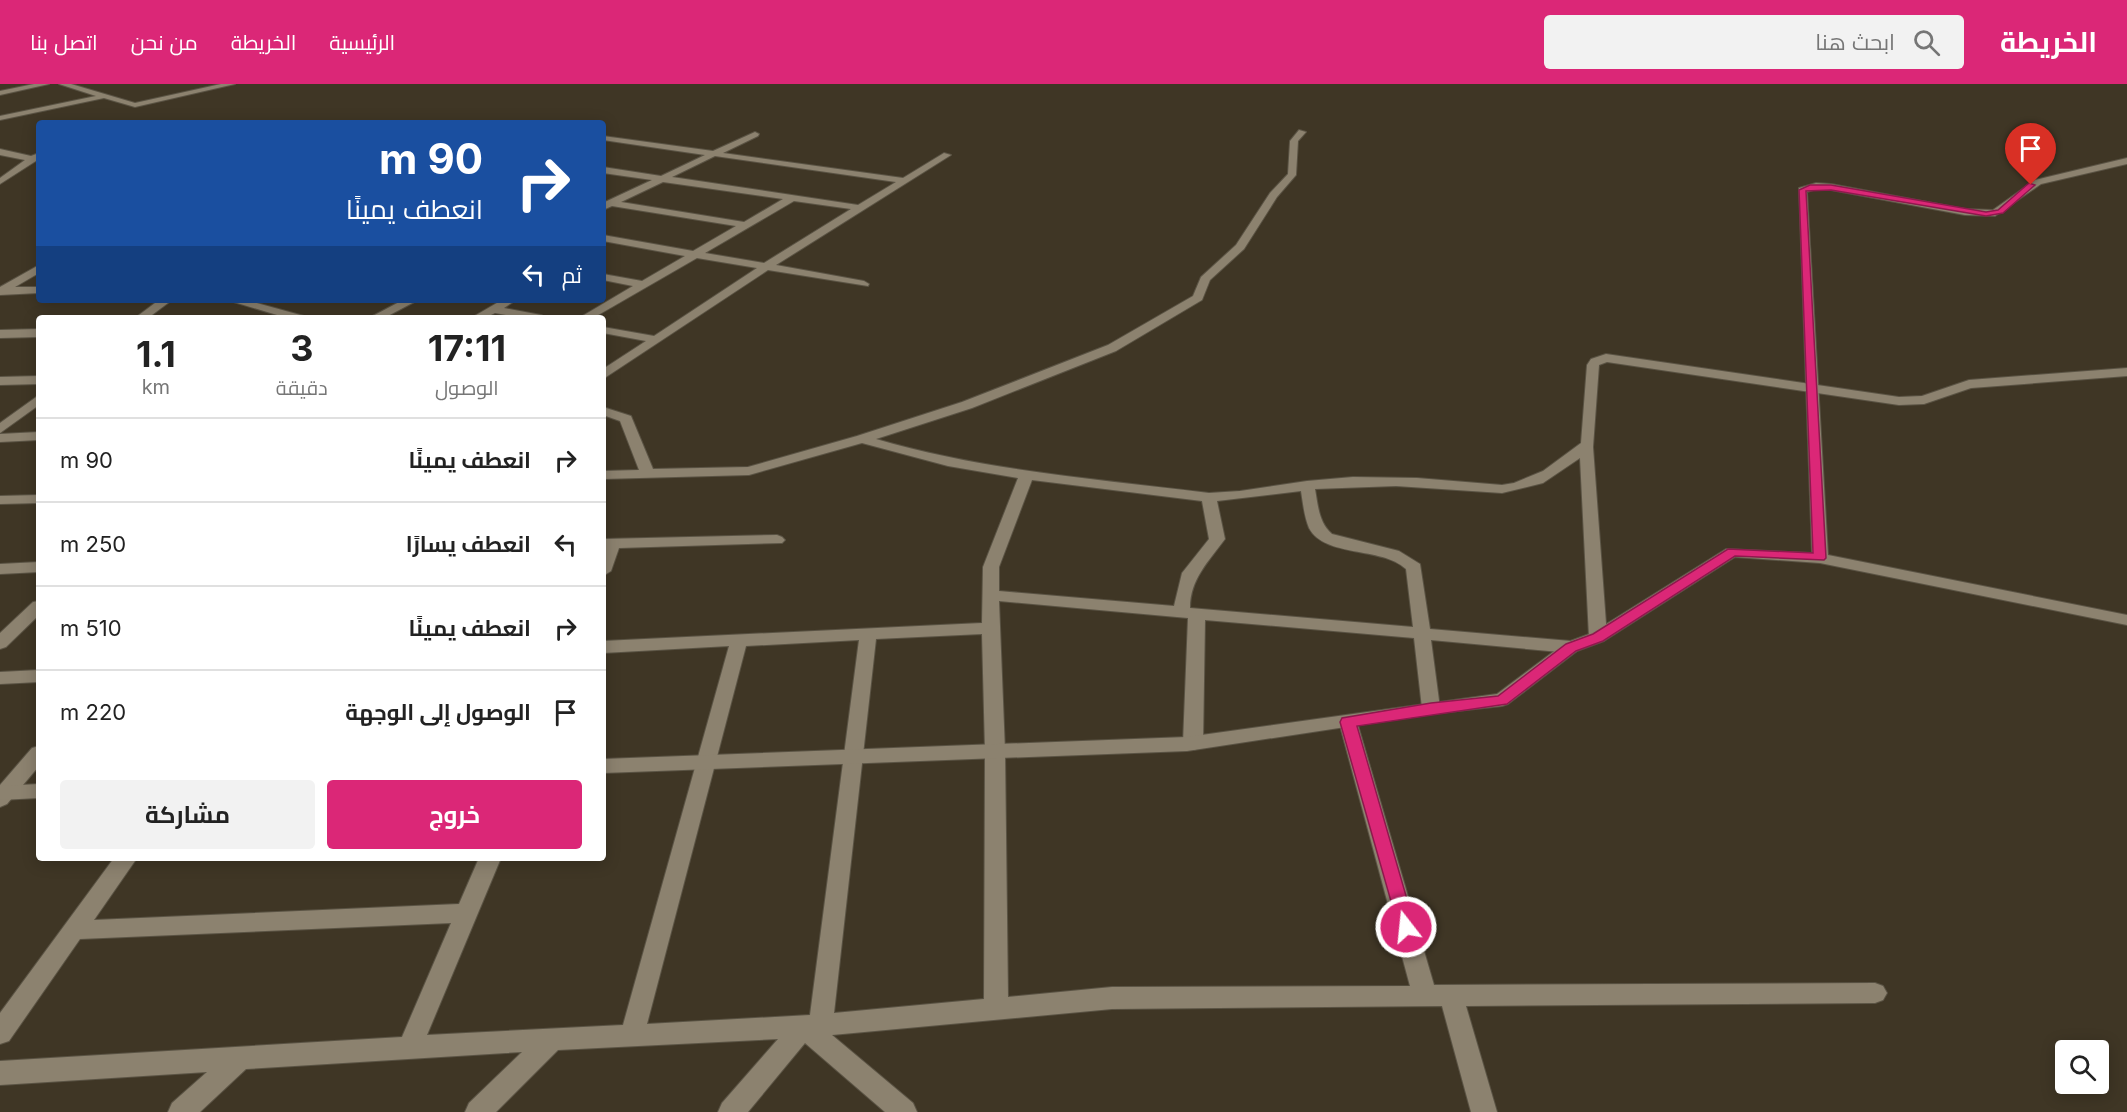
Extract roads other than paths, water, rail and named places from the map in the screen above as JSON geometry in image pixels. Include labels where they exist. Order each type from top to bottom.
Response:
[{"type":"street","points":[[0,93],[45,84]]},
{"type":"street","points":[[63,84],[135,105],[224,85]]},
{"type":"street","points":[[0,118],[105,96]]},
{"type":"street","points":[[0,110],[31,120]]},
{"type":"street","points":[[606,475],[749,471],[862,439],[967,405],[1112,348],[1198,298],[1205,279],[1240,247],[1273,195],[1292,175],[1294,141],[1302,132]]},
{"type":"street","points":[[606,204],[755,134]]},
{"type":"street","points":[[606,138],[905,181]]},
{"type":"street","points":[[0,152],[35,158]]},
{"type":"street","points":[[606,373],[767,267],[947,155]]},
{"type":"street","points":[[0,181],[35,158]]},
{"type":"street","points":[[1820,558],[1802,190],[1810,187],[1831,187],[1965,212],[1995,213],[2038,182],[2127,161]]},
{"type":"street","points":[[606,170],[860,208]]},
{"type":"street","points":[[590,315],[792,198]]},
{"type":"street","points":[[606,204],[746,225]]},
{"type":"street","points":[[606,239],[864,284]]},
{"type":"street","points":[[1,291],[36,270]]},
{"type":"street","points":[[606,278],[643,284]]},
{"type":"street","points":[[1,291],[36,290]]},
{"type":"street","points":[[145,315],[162,303]]},
{"type":"street","points":[[244,303],[289,315]]},
{"type":"street","points":[[381,315],[406,303]]},
{"type":"street","points":[[483,315],[505,303]]},
{"type":"street","points":[[494,309],[526,315]]},
{"type":"street","points":[[606,331],[657,340]]},
{"type":"street","points":[[0,334],[36,333]]},
{"type":"street","points":[[1598,637],[1586,447],[1589,441],[1593,365],[1600,360],[1614,358],[1811,389],[1912,402],[1969,384],[2127,372]]},
{"type":"street","points":[[0,381],[36,380]]},
{"type":"street","points":[[0,429],[36,401]]},
{"type":"street","points":[[606,412],[626,419]]},
{"type":"street","points":[[606,419],[626,419]]},
{"type":"street","points":[[626,419],[646,472]]},
{"type":"street","points":[[0,438],[36,436]]},
{"type":"street","points":[[862,439],[926,458],[1026,476],[1229,498],[1307,485],[1378,482],[1512,488],[1537,482],[1580,449],[1586,447]]},
{"type":"street","points":[[996,1009],[995,751],[990,628],[991,567],[1026,476]]},
{"type":"street","points":[[1307,485],[1317,527],[1323,534],[1335,540],[1397,555],[1405,558],[1414,567],[1431,708]]},
{"type":"street","points":[[1193,743],[1189,613],[1182,599],[1190,573],[1217,539],[1209,497]]},
{"type":"street","points":[[0,500],[36,499]]},
{"type":"street","points":[[608,544],[777,540]]},
{"type":"street","points":[[606,766],[1193,743],[1431,708],[1502,700],[1571,647],[1598,637],[1732,552],[1820,558],[2127,620]]},
{"type":"street","points":[[0,569],[36,567]]},
{"type":"street","points":[[990,595],[1571,647]]},
{"type":"street","points":[[0,643],[36,609]]},
{"type":"street","points":[[606,647],[990,628]]},
{"type":"street","points":[[731,1112],[813,1026],[853,756],[868,634]]},
{"type":"street","points":[[632,1035],[739,640]]},
{"type":"street","points":[[0,678],[36,676]]},
{"type":"street","points":[[1348,722],[1425,996]]},
{"type":"street","points":[[2,795],[36,756]]},
{"type":"street","points":[[2,795],[36,791]]},
{"type":"street","points":[[0,1033],[124,861]]},
{"type":"street","points":[[409,1048],[489,861]]},
{"type":"street","points":[[74,930],[466,914]]},
{"type":"street","points":[[0,1073],[813,1026],[1112,998],[1875,993]]},
{"type":"street","points":[[1451,996],[1484,1112]]},
{"type":"street","points":[[813,1026],[904,1112]]},
{"type":"street","points":[[478,1112],[553,1040]]},
{"type":"street","points":[[181,1112],[241,1058]]}]
